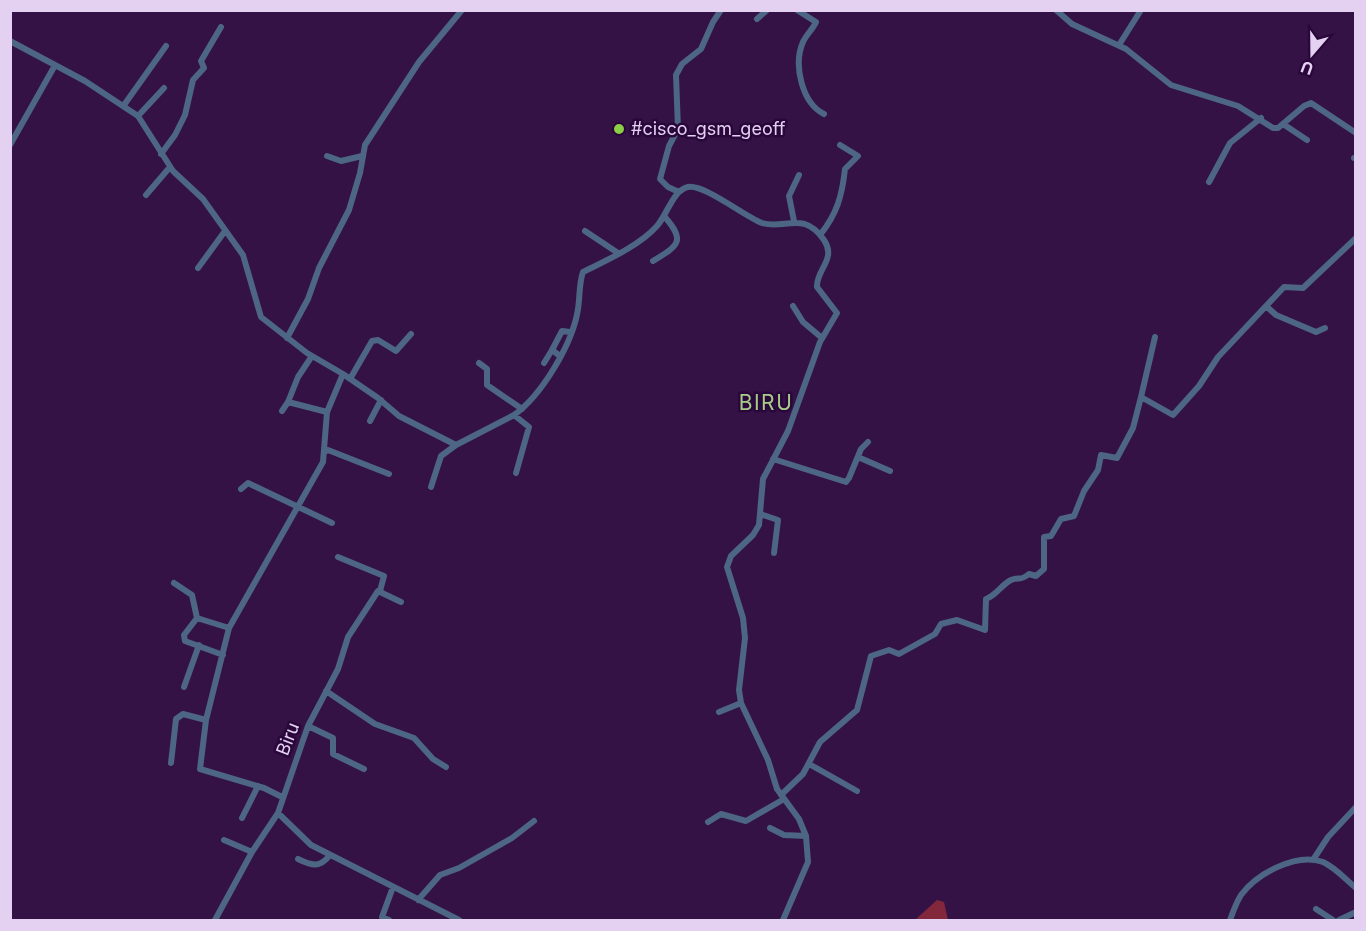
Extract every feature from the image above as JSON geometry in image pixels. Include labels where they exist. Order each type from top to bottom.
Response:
[{"type":"street","points":[[287,338],[308,299],[318,268],[349,210],[360,173],[365,145],[419,62],[462,10]]},
{"type":"street","points":[[679,192],[668,187],[660,179],[666,153],[678,129],[676,75],[682,64],[701,49],[712,22],[721,10]]},
{"type":"street","points":[[757,19],[767,10]]},
{"type":"street","points":[[797,10],[816,22],[802,45],[800,76],[805,96],[814,108],[824,114]]},
{"type":"street","points":[[1056,10],[1072,24],[1119,45],[1171,85],[1238,106],[1276,129],[1304,106],[1311,104],[1356,134]]},
{"type":"street","points":[[1119,45],[1141,10]]},
{"type":"street","points":[[161,154],[177,132],[193,80],[204,68],[201,61],[221,27]]},
{"type":"street","points":[[10,41],[124,105],[138,116],[170,167],[203,199],[247,262],[261,317],[312,356],[381,400],[399,416],[456,445]]},
{"type":"street","points":[[124,105],[166,46]]},
{"type":"street","points":[[10,145],[54,67]]},
{"type":"street","points":[[138,116],[164,88]]},
{"type":"street","points":[[1209,182],[1230,143],[1261,118]]},
{"type":"street","points":[[1283,124],[1307,140]]},
{"type":"street","points":[[819,235],[837,212],[845,186],[846,169],[858,157],[840,145]]},
{"type":"street","points":[[327,156],[341,161],[362,156]]},
{"type":"street","points":[[146,195],[170,167]]},
{"type":"street","points":[[794,221],[789,196],[799,175]]},
{"type":"street","points":[[431,487],[440,458],[447,450],[522,409],[555,367],[578,309],[582,273],[651,232],[679,192],[689,187],[699,189],[720,198],[741,214],[763,223],[774,225],[794,221],[806,225],[826,243],[828,253],[817,287],[837,313],[822,338],[796,411],[762,484],[759,525],[753,535],[728,562],[729,576],[737,594],[744,631],[739,690],[741,703],[782,797],[799,819],[806,836],[808,862],[783,921]]},
{"type":"street","points":[[653,261],[672,250],[678,241],[677,230],[664,216]]},
{"type":"street","points":[[198,268],[225,231]]},
{"type":"street","points":[[585,231],[618,253]]},
{"type":"street","points":[[1141,397],[1174,415],[1199,386],[1218,357],[1286,286],[1303,288],[1356,238]]},
{"type":"street","points":[[793,306],[803,322],[822,338]]},
{"type":"street","points":[[1266,306],[1279,317],[1316,332],[1326,328]]},
{"type":"street","points":[[544,363],[560,332],[570,332]]},
{"type":"street","points":[[350,379],[372,341],[378,340],[396,351],[411,334]]},
{"type":"street","points":[[708,822],[721,813],[746,821],[782,797],[803,774],[820,742],[857,710],[871,657],[889,650],[899,654],[935,634],[941,624],[954,620],[985,630],[986,599],[993,597],[1009,581],[1023,579],[1029,574],[1036,576],[1044,569],[1044,537],[1051,536],[1061,519],[1074,516],[1083,491],[1098,470],[1101,455],[1117,458],[1133,428],[1155,337]]},
{"type":"street","points":[[552,350],[560,356]]},
{"type":"street","points":[[282,411],[298,377],[312,356]]},
{"type":"street","points":[[479,363],[487,369],[487,386],[522,409]]},
{"type":"street","points":[[282,797],[258,786],[200,769],[206,720],[229,628],[323,462],[327,412],[343,374]]},
{"type":"street","points":[[370,421],[381,400]]},
{"type":"street","points":[[288,402],[327,412]]},
{"type":"street","points":[[514,415],[529,427],[516,473]]},
{"type":"street","points":[[773,459],[843,482],[849,478],[858,457],[868,442]]},
{"type":"street","points":[[324,452],[328,450],[338,452],[389,474]]},
{"type":"street","points":[[858,457],[891,471]]},
{"type":"street","points":[[241,489],[248,483],[332,523]]},
{"type":"street","points":[[760,514],[778,520],[774,553]]},
{"type":"street","points":[[338,557],[384,576],[380,591],[401,602]]},
{"type":"street","points":[[174,583],[192,595],[197,618],[183,638],[223,655]]},
{"type":"street","name":"Biru","points":[[215,921],[246,867],[252,852],[278,813],[309,726],[354,625],[376,592],[380,591]]},
{"type":"street","points":[[197,618],[229,628]]},
{"type":"street","points":[[184,687],[199,645]]},
{"type":"street","points":[[326,691],[375,724],[414,738],[433,759],[446,766]]},
{"type":"street","points":[[719,712],[741,703]]},
{"type":"street","points":[[171,763],[176,719],[183,714],[206,720]]},
{"type":"street","points":[[309,726],[333,738],[333,754],[337,758],[364,769]]},
{"type":"street","points":[[809,764],[857,791]]},
{"type":"street","points":[[242,818],[258,786]]},
{"type":"street","points":[[1314,860],[1328,837],[1356,807]]},
{"type":"street","points":[[278,813],[301,837],[330,855],[459,921]]},
{"type":"street","points":[[418,900],[440,875],[459,868],[512,838],[534,821]]},
{"type":"street","points":[[770,828],[784,835],[806,836]]},
{"type":"street","points":[[224,840],[252,852]]},
{"type":"street","points":[[298,859],[316,866],[322,864],[330,855]]},
{"type":"street","points":[[1230,921],[1235,905],[1248,887],[1283,864],[1314,860],[1334,868],[1356,888]]},
{"type":"street","points":[[389,921],[382,917],[393,887]]},
{"type":"street","points":[[1316,909],[1333,921]]},
{"type":"street","points":[[1339,921],[1356,912]]},
{"type":"shaded area","points":[[937,900],[944,902],[948,920],[915,920]]},
{"type":"place","name":"#cisco_gsm_geoff","points":[[619,129]]},
{"type":"district","name":"BIRU","points":[[766,403]]}]
